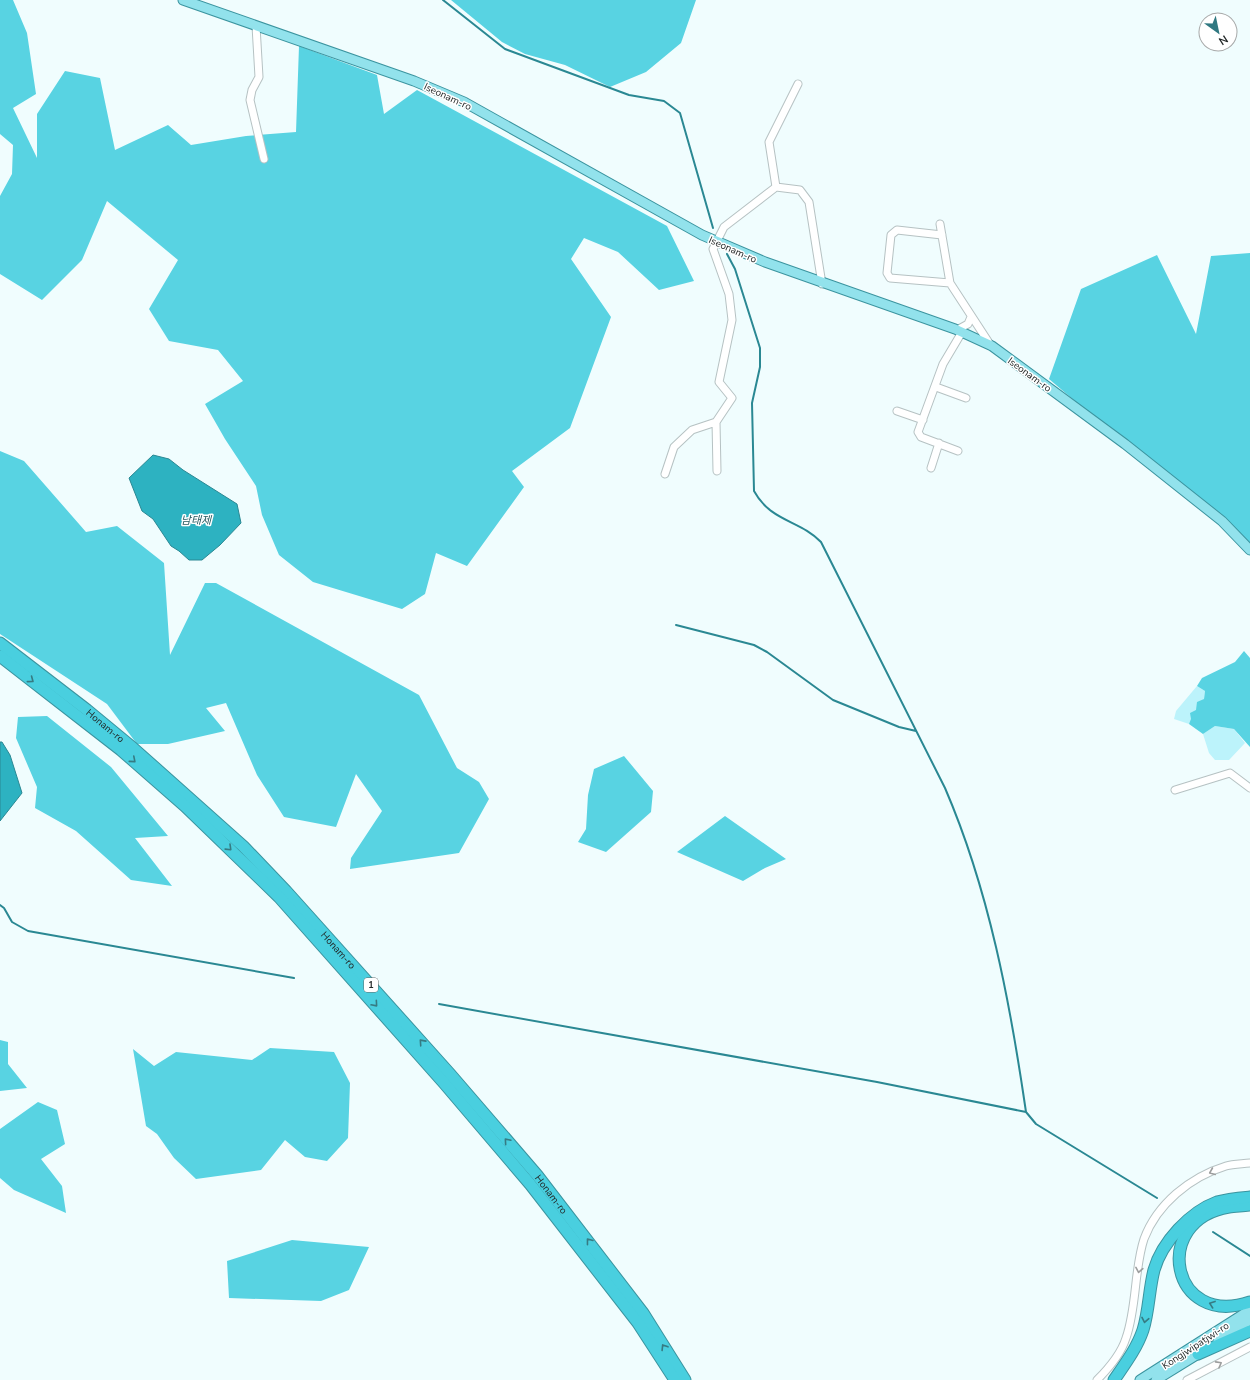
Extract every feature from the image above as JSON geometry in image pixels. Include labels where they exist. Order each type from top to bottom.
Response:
[{"type":"highway","name":"Honam-ro","points":[[0,643],[81,705],[133,748],[243,846],[286,891],[445,1069],[537,1175],[643,1313],[685,1380]]},
{"type":"highway","name":"Honam-ro","points":[[0,656],[121,750],[185,806],[279,897],[444,1083],[530,1184],[638,1323],[675,1380]]},
{"type":"highway","points":[[1114,1380],[1132,1354],[1143,1330],[1154,1269],[1176,1232],[1206,1207],[1218,1202],[1250,1197]]},
{"type":"highway","points":[[1250,1206],[1228,1207],[1204,1217],[1192,1225],[1184,1237],[1178,1252],[1179,1266],[1183,1279],[1190,1290],[1203,1300],[1221,1307],[1250,1302]]},
{"type":"highway","points":[[1198,1354],[1250,1331]]},
{"type":"main road","name":"Iseonam-ro","points":[[183,0],[360,60],[464,102],[702,235],[752,257],[822,284],[959,331],[992,346],[1125,444],[1222,521],[1250,550]]},
{"type":"main road","name":"Kongjwipatjwi-ro","points":[[1140,1380],[1250,1310]]},
{"type":"main road","name":"Kongjwipatjwi-ro","points":[[1156,1380],[1250,1320]]},
{"type":"street","points":[[256,26],[259,77],[252,90],[250,100],[264,159]]},
{"type":"street","points":[[776,187],[768,142],[798,84]]},
{"type":"street","points":[[717,471],[716,422],[732,398],[719,382],[732,320],[729,294],[713,248],[718,242],[724,227],[776,187],[800,190],[809,202],[822,284]]},
{"type":"street","points":[[940,224],[950,283],[971,317],[992,346]]},
{"type":"street","points":[[942,235],[897,230],[890,235],[887,273],[890,278],[950,283]]},
{"type":"street","points":[[958,451],[922,437],[918,432],[936,387],[943,364],[959,331],[968,324],[971,317]]},
{"type":"street","points":[[936,387],[966,398]]},
{"type":"street","points":[[897,411],[923,420]]},
{"type":"street","points":[[665,474],[674,447],[692,430],[716,422]]},
{"type":"street","points":[[931,468],[939,444]]},
{"type":"street","points":[[1175,790],[1230,773],[1250,788]]},
{"type":"street","points":[[1097,1380],[1111,1366],[1126,1338],[1144,1239],[1154,1217],[1170,1198],[1194,1180],[1226,1166],[1250,1163]]},
{"type":"street","points":[[1187,1380],[1250,1347]]},
{"type":"shaded area","points":[[0,0],[13,0],[27,33],[36,94],[13,108],[37,158],[37,114],[65,71],[100,78],[115,150],[168,125],[191,145],[246,136],[296,132],[299,46],[377,75],[384,114],[417,90],[667,226],[694,281],[659,290],[618,252],[584,238],[571,259],[611,317],[570,428],[512,471],[524,487],[467,566],[436,553],[425,594],[402,609],[313,582],[279,555],[262,515],[256,486],[225,439],[205,404],[243,381],[218,350],[169,341],[149,309],[178,260],[107,201],[82,260],[42,300],[0,274],[0,196],[12,174],[13,145],[0,134]]},
{"type":"shaded area","points":[[451,0],[696,0],[681,43],[646,72],[610,87],[565,65],[525,54],[502,42]]},
{"type":"shaded area","points":[[1250,253],[1250,550],[1049,379],[1081,289],[1157,255],[1196,334],[1211,256]]},
{"type":"shaded area","points":[[0,451],[24,461],[86,532],[117,526],[164,563],[170,655],[205,583],[216,583],[419,695],[457,768],[479,782],[489,799],[459,853],[350,869],[351,858],[382,811],[356,774],[336,827],[284,817],[257,775],[226,703],[206,708],[225,731],[168,744],[137,744],[107,704],[0,634]]},
{"type":"shaded area","points":[[1244,651],[1250,658],[1250,747],[1234,729],[1215,726],[1203,734],[1189,724],[1191,719],[1190,713],[1196,710],[1197,702],[1204,699],[1205,691],[1197,686],[1202,678],[1235,662]]},
{"type":"shaded area","points":[[1197,686],[1205,691],[1204,699],[1189,724],[1174,719],[1176,711]]},
{"type":"shaded area","points":[[47,716],[111,767],[168,836],[135,838],[172,886],[131,880],[76,831],[35,808],[37,787],[16,738],[18,717]]},
{"type":"shaded area","points":[[1215,726],[1234,729],[1245,743],[1229,760],[1215,760],[1209,753],[1203,734]]},
{"type":"shaded area","points":[[624,756],[653,791],[651,812],[606,852],[578,842],[586,829],[588,795],[594,769]]},
{"type":"shaded area","points":[[725,816],[786,859],[765,868],[743,881],[677,852]]},
{"type":"shaded area","points":[[0,1040],[8,1042],[8,1064],[27,1088],[0,1091]]},
{"type":"shaded area","points":[[270,1048],[334,1052],[350,1083],[348,1138],[327,1161],[305,1157],[285,1140],[261,1170],[196,1179],[174,1158],[157,1134],[146,1126],[133,1049],[154,1066],[176,1052],[252,1060]]},
{"type":"shaded area","points":[[38,1102],[57,1110],[65,1144],[41,1159],[62,1186],[66,1213],[14,1190],[0,1178],[0,1129]]},
{"type":"shaded area","points":[[292,1240],[369,1247],[349,1290],[321,1301],[229,1298],[227,1261]]},
{"type":"water","name":"남태제","points":[[153,455],[169,459],[183,470],[237,504],[241,523],[220,545],[202,560],[189,560],[171,546],[153,519],[142,511],[129,478]]},
{"type":"water","points":[[0,742],[2,742],[10,755],[22,793],[0,821]]},
{"type":"waterway","points":[[443,0],[505,49],[629,95],[664,101],[680,113],[713,228]]},
{"type":"waterway","points":[[727,254],[735,269],[760,348],[760,367],[752,403],[754,491],[769,509],[777,515],[804,529],[821,542],[945,788],[974,866],[986,906],[1013,1029],[1026,1112],[1036,1124],[1157,1198]]},
{"type":"waterway","points":[[676,625],[754,645],[767,652],[833,700],[899,727],[916,731]]},
{"type":"waterway","points":[[0,905],[4,908],[12,922],[28,931],[294,978]]},
{"type":"waterway","points":[[439,1004],[877,1082],[1026,1112]]},
{"type":"waterway","points":[[1213,1232],[1250,1256]]}]
